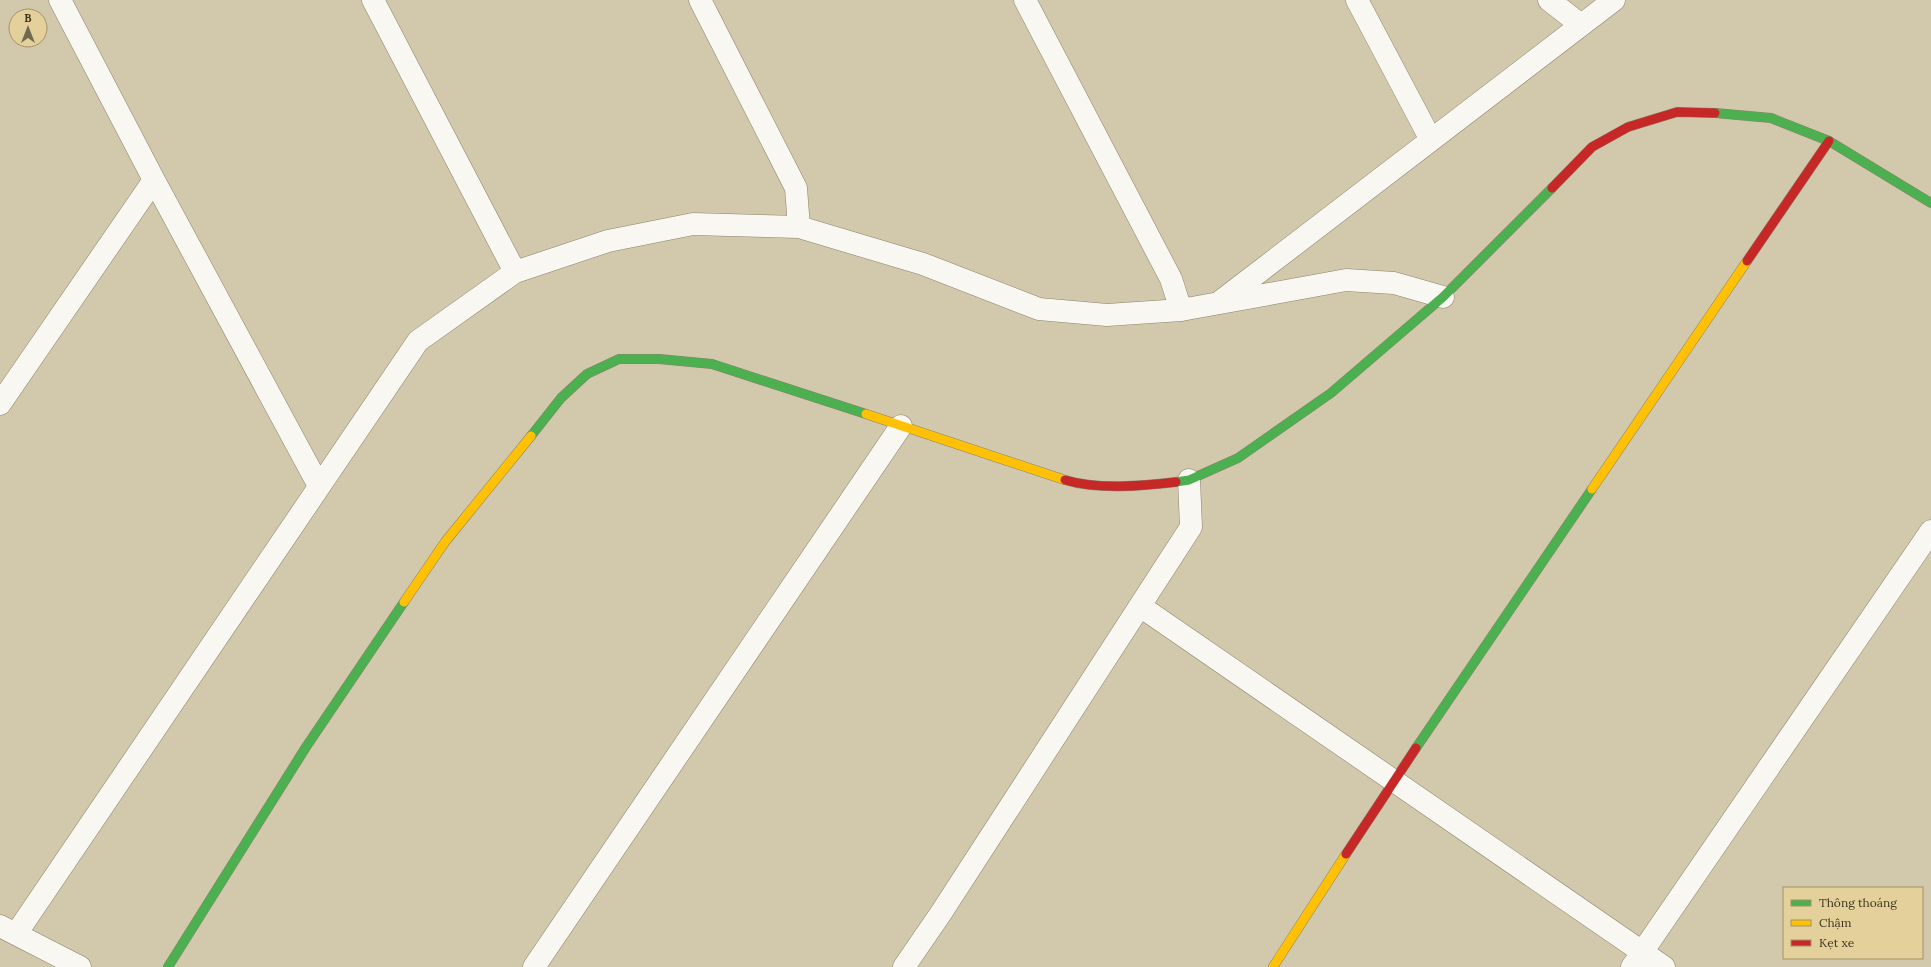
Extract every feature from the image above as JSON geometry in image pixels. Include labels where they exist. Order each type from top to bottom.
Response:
[{"type":"street","points":[[60,0],[154,180],[319,486]]},
{"type":"street","points":[[374,0],[515,272]]},
{"type":"street","points":[[700,0],[796,188],[799,227]]},
{"type":"street","points":[[1024,0],[1171,279],[1181,310]]},
{"type":"street","points":[[1357,0],[1431,140]]},
{"type":"street","points":[[1549,0],[1581,25]]},
{"type":"street","points":[[1219,303],[1614,0]]},
{"type":"street","points":[[168,967],[306,747],[446,542],[561,398],[587,374],[620,359],[659,359],[712,364],[1076,483],[1138,487],[1189,480],[1238,458],[1331,393],[1443,297],[1592,147],[1628,127],[1677,112],[1721,113],[1771,118],[1830,141],[1931,203]]},
{"type":"street","points":[[1273,967],[1394,781],[1830,141]]},
{"type":"street","points":[[0,404],[154,180]]},
{"type":"street","points":[[80,967],[8,930],[319,486],[418,341],[515,272],[608,241],[692,224],[799,227],[923,264],[1039,309],[1107,315],[1181,310],[1346,280],[1394,283],[1443,297]]},
{"type":"street","points":[[534,967],[901,426]]},
{"type":"street","points":[[904,967],[1191,527],[1189,480]]},
{"type":"street","points":[[1637,960],[1931,531]]},
{"type":"street","points":[[1140,606],[1394,781],[1637,960],[1664,967]]},
{"type":"traffic: fast","points":[[1715,113],[1771,118],[1829,141],[1931,203]]},
{"type":"traffic: fast","points":[[1176,482],[1189,480],[1238,458],[1331,393],[1443,297],[1552,188]]},
{"type":"traffic: fast","points":[[531,436],[561,398],[587,374],[619,359],[659,359],[712,364],[866,414]]},
{"type":"traffic: fast","points":[[1416,748],[1592,489]]},
{"type":"traffic: fast","points":[[168,967],[306,747],[404,602]]},
{"type":"traffic: slow","points":[[1592,489],[1747,261]]},
{"type":"traffic: slow","points":[[866,414],[1065,480]]},
{"type":"traffic: slow","points":[[404,602],[445,542],[531,436]]},
{"type":"traffic: slow","points":[[1273,967],[1346,854]]},
{"type":"traffic: jam","points":[[1552,188],[1592,147],[1628,127],[1677,112],[1715,113]]},
{"type":"traffic: jam","points":[[1747,261],[1829,141]]},
{"type":"traffic: jam","points":[[1065,480],[1106,486],[1135,486],[1176,482]]},
{"type":"traffic: jam","points":[[1346,854],[1416,748]]}]
